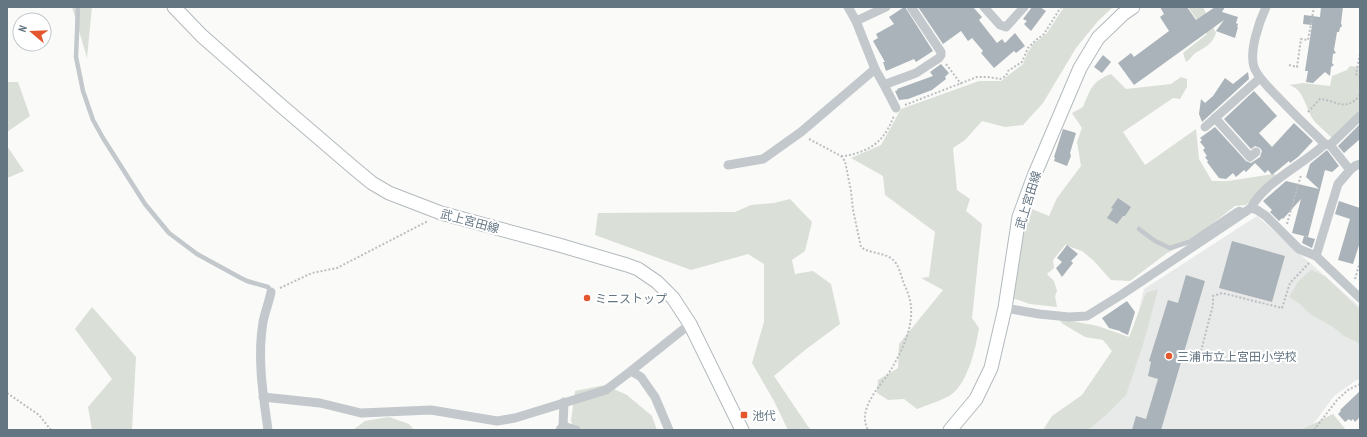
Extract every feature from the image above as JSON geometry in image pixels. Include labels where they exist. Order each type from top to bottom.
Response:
[{"type":"main road","name":"武上宮田線","points":[[174,7],[202,36],[363,176],[389,193],[441,213],[593,254],[638,269],[657,282],[666,289],[690,324],[742,430]]},
{"type":"main road","name":"武上宮田線","points":[[950,430],[970,408],[982,389],[991,368],[1005,308],[1019,218],[1034,176],[1080,68],[1098,38],[1123,14],[1133,7]]},
{"type":"street","points":[[848,7],[856,21],[875,69],[884,83],[896,108]]},
{"type":"street","points":[[856,21],[886,7]]},
{"type":"street","points":[[884,83],[886,84],[916,73],[941,56],[941,52],[911,7]]},
{"type":"street","points":[[984,7],[1003,27],[1006,27],[1024,7]]},
{"type":"street","points":[[1266,7],[1257,30],[1252,59],[1254,67],[1260,78],[1280,100],[1327,144],[1350,170]]},
{"type":"street","points":[[728,164],[763,159],[799,134],[875,69]]},
{"type":"street","points":[[1205,127],[1260,78]]},
{"type":"street","points":[[1005,308],[1039,314],[1069,317],[1086,316],[1121,295],[1249,210],[1255,200],[1272,184],[1327,144],[1360,116]]},
{"type":"street","points":[[1216,118],[1240,152],[1250,157],[1256,152]]},
{"type":"street","points":[[1316,256],[1338,184],[1350,170],[1360,164]]},
{"type":"street","points":[[1249,210],[1258,210],[1266,216],[1299,249],[1316,256],[1360,298]]},
{"type":"street","points":[[268,430],[263,397],[260,357],[264,321],[271,292]]},
{"type":"street","points":[[263,397],[320,403],[361,413],[432,410],[497,421],[515,418],[606,390],[631,372],[690,324]]},
{"type":"street","points":[[631,372],[641,377],[655,397],[669,430]]},
{"type":"street","points":[[564,402],[561,428],[576,430]]},
{"type":"lane","points":[[78,7],[76,57],[83,91],[93,120],[145,204],[169,233],[197,254],[238,277],[268,287],[271,292]]},
{"type":"lane","points":[[1139,229],[1155,241],[1170,248],[1189,242],[1235,210],[1249,210]]},
{"type":"path","points":[[841,156],[854,154],[874,147],[892,120],[896,108],[977,78],[1000,79],[1006,76],[1008,71],[1022,62],[1028,48],[1044,34],[1061,7]]},
{"type":"path","points":[[1289,65],[1297,66],[1301,39],[1308,40],[1314,7]]},
{"type":"path","points":[[1360,54],[1356,74],[1360,77]]},
{"type":"path","points":[[941,56],[961,84]]},
{"type":"path","points":[[1308,112],[1320,99],[1345,104],[1354,101],[1360,96]]},
{"type":"path","points":[[799,134],[841,156],[845,161],[861,247],[866,251],[893,259],[908,291],[911,304],[911,316],[904,343],[892,368],[870,398],[865,419],[868,430]]},
{"type":"path","points":[[1288,223],[1304,161]]},
{"type":"path","points":[[271,292],[312,273],[337,268],[366,251],[421,226],[441,213]]},
{"type":"path","points":[[1187,360],[1192,362],[1200,356],[1213,305],[1213,296],[1222,293],[1282,308],[1290,283],[1316,256]]},
{"type":"path","points":[[1350,289],[1354,284],[1360,262]]},
{"type":"path","points":[[1314,430],[1337,400],[1348,390],[1360,384]]},
{"type":"path","points":[[8,394],[38,416],[51,430]]},
{"type":"shaded area","points":[[72,7],[92,7],[87,58]]},
{"type":"shaded area","points":[[1064,7],[1113,7],[1098,21],[1076,48],[1043,103],[1023,125],[1005,127],[982,121],[965,140],[953,148],[957,190],[970,199],[966,211],[982,224],[972,318],[979,328],[976,345],[967,373],[958,388],[952,394],[917,409],[904,399],[888,400],[877,393],[878,380],[898,368],[899,344],[943,290],[921,278],[929,277],[935,232],[885,195],[883,176],[851,158],[881,145],[901,109],[979,81],[1001,81],[1023,64],[1033,44],[1047,33]]},
{"type":"shaded area","points":[[1188,7],[1203,7],[1216,33],[1209,44],[1186,62],[1183,53],[1207,34]]},
{"type":"shaded area","points":[[1350,66],[1360,67],[1360,113],[1332,138],[1312,118],[1299,91],[1289,85],[1303,83],[1330,86],[1332,76],[1347,70]]},
{"type":"shaded area","points":[[1111,74],[1126,89],[1171,84],[1181,77],[1187,79],[1187,87],[1180,99],[1173,98],[1123,132],[1145,165],[1196,129],[1199,159],[1212,181],[1228,181],[1274,174],[1277,176],[1246,205],[1235,206],[1186,244],[1167,253],[1130,281],[1111,280],[1093,260],[1082,251],[1065,245],[1053,260],[1054,268],[1047,274],[1054,281],[1057,291],[1055,296],[1057,307],[1030,304],[1012,298],[1027,207],[1049,216],[1057,198],[1081,166],[1077,142],[1082,128],[1072,113],[1083,107],[1092,87],[1096,83]]},
{"type":"shaded area","points":[[7,82],[18,82],[30,116],[7,132]]},
{"type":"shaded area","points":[[7,146],[24,171],[7,178]]},
{"type":"shaded area","points":[[790,199],[812,222],[805,251],[792,260],[795,274],[813,271],[831,284],[840,324],[805,350],[774,376],[809,428],[813,430],[788,430],[774,401],[752,363],[764,322],[764,264],[748,254],[691,270],[595,235],[598,213],[735,212],[751,205],[774,203]]},
{"type":"shaded area","points":[[1257,216],[1360,307],[1360,379],[1334,396],[1307,430],[1081,430],[1101,418],[1136,323],[1144,289]]},
{"type":"shaded area","points":[[1311,270],[1325,276],[1360,310],[1360,346],[1357,342],[1344,336],[1333,327],[1310,314],[1300,304],[1289,297],[1298,282]]},
{"type":"shaded area","points":[[1158,289],[1144,341],[1126,395],[1088,430],[1043,430],[1052,416],[1082,395],[1112,351],[1103,340],[1085,337],[1063,324],[1060,321],[1061,319],[1098,326],[1129,337],[1146,293]]},
{"type":"shaded area","points":[[92,307],[136,357],[132,430],[92,430],[88,407],[112,379],[75,329]]},
{"type":"shaded area","points":[[605,385],[627,395],[652,416],[657,430],[575,430],[571,421],[575,391]]},
{"type":"shaded area","points":[[1333,414],[1346,430],[1301,430]]},
{"type":"shaded area","points":[[389,417],[409,424],[414,430],[353,430],[365,421]]},
{"type":"building","points":[[904,7],[933,51],[916,62],[914,59],[886,71],[883,62],[885,62],[873,41],[878,38],[876,34],[894,24],[889,17]]},
{"type":"building","points":[[918,7],[973,7],[982,17],[979,20],[997,43],[1002,39],[1005,43],[1015,33],[1025,46],[1016,53],[1014,51],[994,68],[981,53],[983,51],[972,38],[968,41],[961,31],[943,44]]},
{"type":"building","points":[[1032,7],[1040,7],[1046,11],[1031,31],[1024,24],[1027,21],[1023,19]]},
{"type":"building","points":[[1160,7],[1187,7],[1196,20],[1215,7],[1225,7],[1222,12],[1238,17],[1236,23],[1238,24],[1238,27],[1235,38],[1216,31],[1224,20],[1134,85],[1118,63],[1131,53],[1134,57],[1169,31],[1160,17],[1164,14]]},
{"type":"building","points":[[1321,7],[1343,7],[1342,26],[1339,32],[1337,32],[1334,50],[1336,53],[1333,54],[1332,63],[1334,65],[1331,67],[1330,76],[1325,72],[1313,83],[1306,82],[1308,71],[1305,71],[1312,25],[1303,24],[1304,15],[1320,17]]},
{"type":"building","points":[[1103,55],[1111,62],[1102,73],[1094,67]]},
{"type":"building","points":[[941,64],[949,73],[945,77],[946,79],[932,90],[908,99],[899,100],[895,91],[898,90],[897,89],[933,76],[930,72]]},
{"type":"building","points":[[1248,72],[1249,79],[1202,122],[1199,114],[1201,99],[1205,103],[1213,96],[1225,78],[1233,84]]},
{"type":"building","points":[[1254,91],[1277,116],[1259,133],[1272,147],[1294,123],[1313,141],[1298,157],[1290,163],[1289,161],[1272,175],[1268,170],[1265,173],[1255,163],[1246,172],[1244,170],[1236,177],[1233,173],[1226,179],[1219,178],[1207,162],[1208,161],[1205,157],[1207,156],[1203,150],[1205,148],[1200,142],[1202,140],[1200,138],[1215,127],[1246,161],[1251,163],[1260,157],[1262,151],[1260,148],[1255,146],[1251,149],[1224,119]]},
{"type":"building","points":[[1360,124],[1360,139],[1344,153],[1338,146]]},
{"type":"building","points":[[1063,129],[1076,133],[1070,153],[1071,156],[1067,166],[1054,161]]},
{"type":"building","points":[[1327,150],[1339,166],[1332,172],[1325,170],[1308,237],[1292,233],[1301,199],[1283,219],[1282,218],[1279,221],[1270,212],[1272,210],[1263,201],[1286,181],[1319,189],[1306,177],[1310,164]]},
{"type":"building","points":[[1118,198],[1131,207],[1117,224],[1107,218],[1113,209],[1111,208]]},
{"type":"building","points":[[1339,201],[1360,208],[1360,242],[1353,264],[1338,260],[1350,219],[1335,214]]},
{"type":"building","points":[[1304,236],[1315,239],[1312,248],[1302,243]]},
{"type":"building","points":[[1232,241],[1285,256],[1272,302],[1219,288]]},
{"type":"building","points":[[1067,245],[1078,254],[1071,261],[1073,263],[1062,277],[1056,268],[1062,262],[1057,258]]},
{"type":"building","points":[[1186,275],[1205,281],[1161,430],[1132,430],[1136,416],[1146,419],[1158,379],[1148,376],[1151,362],[1149,361],[1168,300],[1178,303]]},
{"type":"building","points":[[1127,301],[1135,312],[1128,335],[1109,328],[1102,318]]},
{"type":"building","points":[[1360,391],[1360,417],[1355,422],[1353,419],[1351,421],[1349,419],[1345,422],[1338,414],[1341,411],[1340,410]]},
{"type":"place","name":"ミニストップ","points":[[587,298]]},
{"type":"place","name":"三浦市立上宮田小学校","points":[[1169,356]]},
{"type":"place","name":"池代","points":[[744,415]]}]
